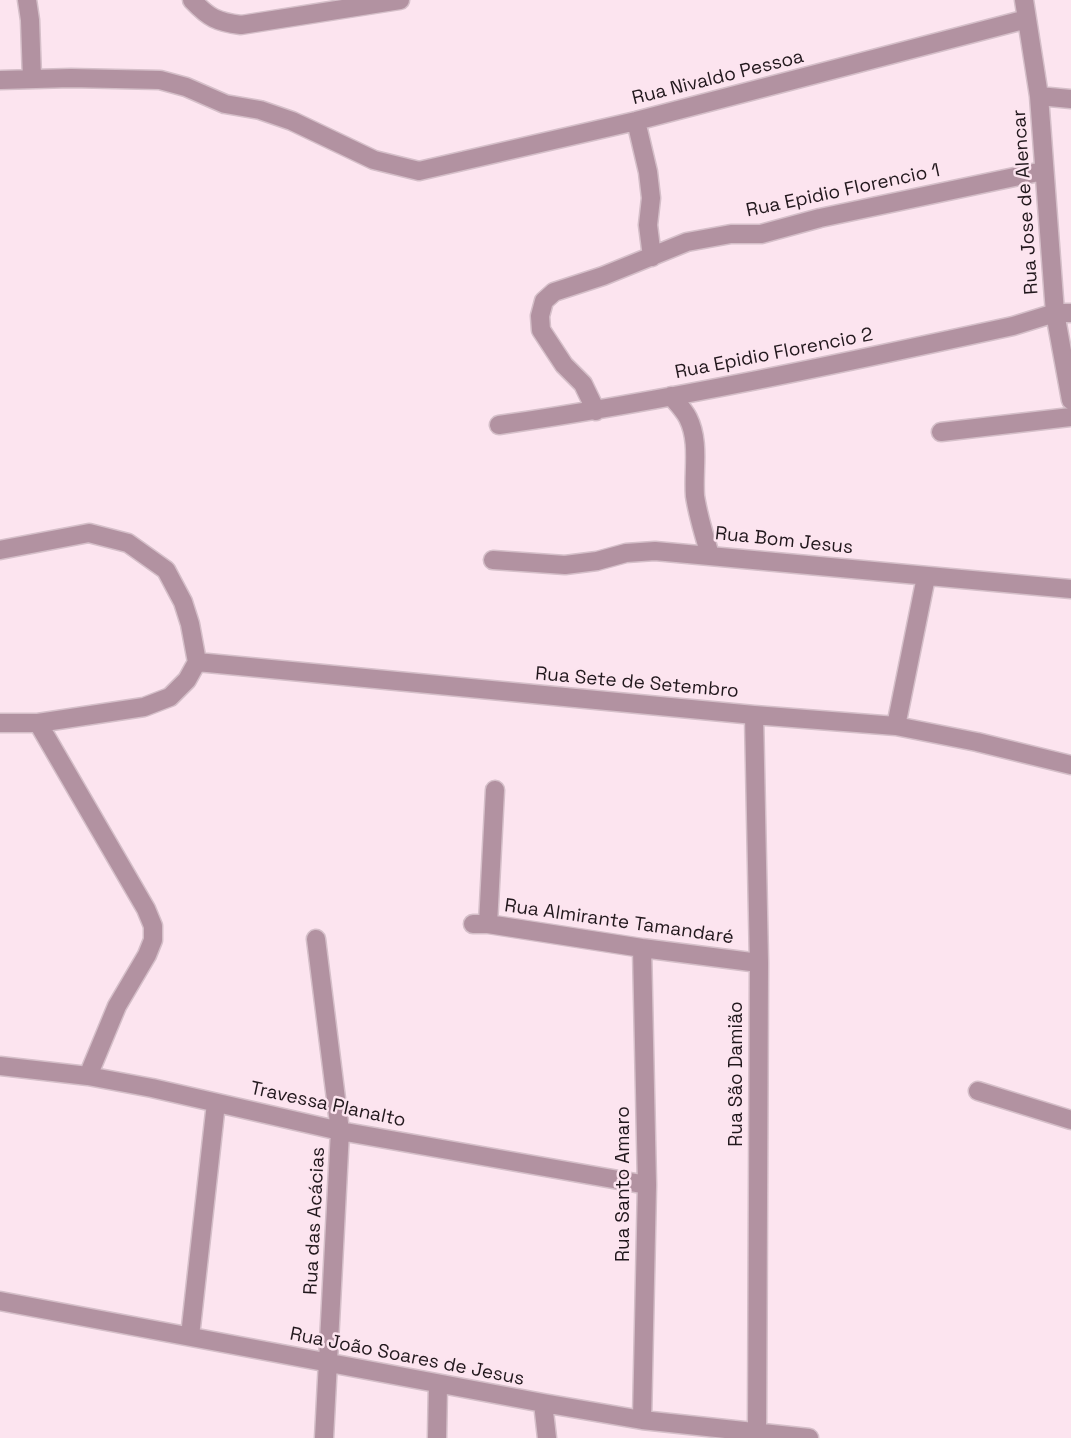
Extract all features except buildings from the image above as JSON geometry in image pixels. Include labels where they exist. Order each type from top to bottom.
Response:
[{"type":"street","points":[[0,80],[32,79],[30,20],[26,0]]},
{"type":"street","points":[[192,0],[207,15],[221,23],[241,25],[400,0]]},
{"type":"street","name":"Rua Jose de Alencar","points":[[1024,0],[1039,96],[1043,170],[1063,313],[1071,400]]},
{"type":"street","name":"Rua Nivaldo Pessoa","points":[[32,79],[160,80],[186,87],[225,104],[260,110],[292,121],[374,160],[419,171],[636,121],[1027,19]]},
{"type":"street","points":[[1039,96],[1071,99]]},
{"type":"street","points":[[636,121],[648,172],[651,198],[648,225],[652,257]]},
{"type":"street","name":"Rua Epidio Florencio 1","points":[[596,411],[583,384],[564,365],[541,330],[540,316],[544,301],[554,292],[687,242],[731,234],[773,231],[820,218],[1043,170]]},
{"type":"street","name":"Rua Epidio Florencio 2","points":[[499,425],[596,411],[950,340],[1063,313]]},
{"type":"street","points":[[671,396],[691,426],[696,455],[695,493],[699,523],[710,555]]},
{"type":"street","points":[[941,432],[1071,417]]},
{"type":"street","points":[[0,550],[89,533],[128,543],[166,570],[183,602],[197,662],[187,680],[170,697],[144,707],[38,723],[0,723]]},
{"type":"street","name":"Rua Bom Jesus","points":[[493,560],[565,565],[597,561],[625,553],[655,551],[1071,589]]},
{"type":"street","points":[[896,726],[926,576]]},
{"type":"street","name":"Rua Sete de Setembro","points":[[197,662],[896,726],[1071,765]]},
{"type":"street","name":"Rua São Damião","points":[[754,715],[759,962],[757,1433]]},
{"type":"street","points":[[38,723],[146,909],[153,926],[153,940],[147,955],[117,1006],[88,1076]]},
{"type":"street","name":"Rua Almirante Tamandaré","points":[[495,790],[481,924],[759,962]]},
{"type":"street","name":"Rua das Acácias","points":[[316,939],[340,1131],[324,1438]]},
{"type":"street","name":"Rua Santo Amaro","points":[[642,948],[647,1185],[642,1420]]},
{"type":"street","name":"Travessa Planalto","points":[[0,1066],[88,1076],[340,1131],[647,1185]]},
{"type":"street","points":[[978,1091],[1071,1120]]},
{"type":"street","points":[[190,1336],[216,1103]]},
{"type":"street","name":"Rua João Soares de Jesus","points":[[0,1301],[543,1404],[642,1420],[808,1438]]},
{"type":"street","points":[[436,1438],[438,1384]]},
{"type":"street","points":[[543,1404],[547,1438]]}]
